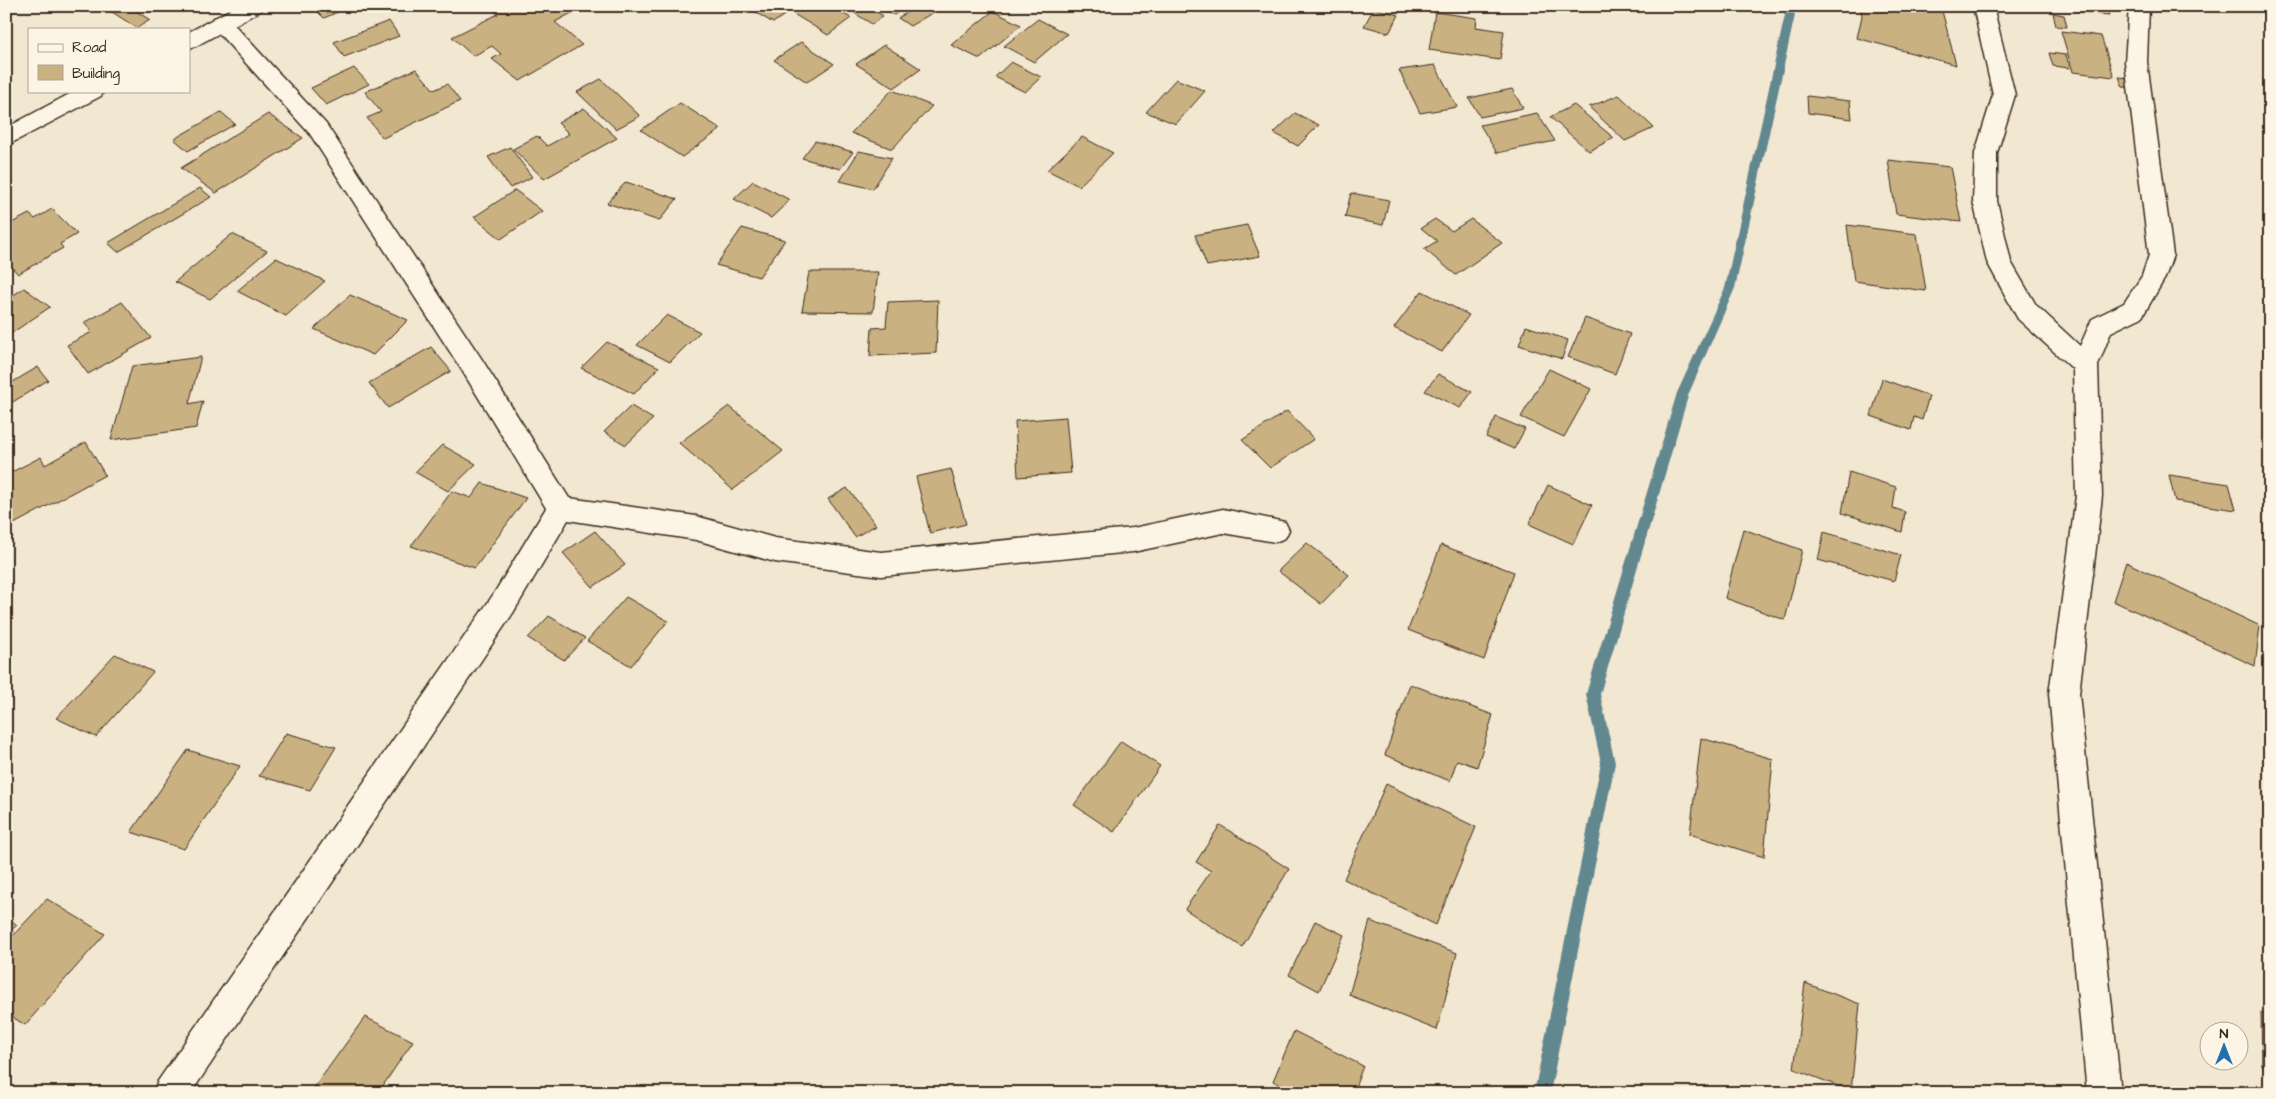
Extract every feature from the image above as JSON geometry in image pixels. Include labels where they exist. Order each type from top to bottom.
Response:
[{"type":"street","points":[[190,39],[253,6]]},
{"type":"street","points":[[1984,6],[2004,95],[1986,152],[1985,201],[1999,262],[2027,312],[2085,365]]},
{"type":"street","points":[[2104,1093],[2064,694],[2089,496],[2085,365],[2101,326],[2133,310],[2153,278],[2161,255],[2136,62],[2139,6]]},
{"type":"street","points":[[221,23],[318,128],[472,365],[561,508],[696,528],[775,550],[881,564],[1133,540],[1223,521],[1275,530]]},
{"type":"street","points":[[6,138],[92,92]]},
{"type":"street","points":[[170,1093],[503,604],[561,508]]},
{"type":"building","points":[[116,6],[128,6],[150,20],[137,28],[109,10]]},
{"type":"building","points":[[321,6],[351,6],[324,18],[315,9]]},
{"type":"building","points":[[489,6],[585,6],[555,22],[582,45],[520,81],[492,59],[501,54],[492,46],[473,56],[452,37],[498,14]]},
{"type":"building","points":[[748,6],[797,6],[773,23]]},
{"type":"building","points":[[801,6],[830,6],[851,18],[828,35],[792,13]]},
{"type":"building","points":[[843,6],[868,6],[883,16],[872,24]]},
{"type":"building","points":[[880,6],[907,6],[894,15]]},
{"type":"building","points":[[918,6],[944,6],[910,26],[898,18]]},
{"type":"building","points":[[1860,6],[1941,7],[1956,65],[1857,38],[1862,16]]},
{"type":"building","points":[[2073,6],[2106,6],[2109,15],[2074,11]]},
{"type":"building","points":[[1374,8],[1399,15],[1389,33],[1364,26]]},
{"type":"building","points":[[993,11],[1021,25],[980,59],[951,45]]},
{"type":"building","points":[[1435,12],[1477,18],[1476,27],[1504,31],[1500,60],[1429,50]]},
{"type":"building","points":[[2053,13],[2064,15],[2067,27],[2056,26]]},
{"type":"building","points":[[1038,19],[1067,34],[1034,62],[1004,46]]},
{"type":"building","points":[[389,21],[399,36],[344,57],[334,42]]},
{"type":"building","points":[[2061,31],[2101,36],[2114,77],[2073,72]]},
{"type":"building","points":[[801,42],[834,64],[807,82],[774,60]]},
{"type":"building","points":[[884,45],[921,69],[894,88],[856,64]]},
{"type":"building","points":[[2049,53],[2066,55],[2070,68],[2053,66]]},
{"type":"building","points":[[1011,62],[1041,77],[1025,92],[995,77]]},
{"type":"building","points":[[1435,65],[1457,107],[1420,113],[1399,70]]},
{"type":"building","points":[[354,68],[369,84],[326,105],[311,88]]},
{"type":"building","points":[[416,69],[434,90],[447,84],[460,101],[383,138],[367,118],[381,112],[365,92]]},
{"type":"building","points":[[2119,77],[2130,78],[2133,88],[2123,87]]},
{"type":"building","points":[[601,79],[640,116],[616,129],[577,92]]},
{"type":"building","points":[[1176,79],[1205,91],[1176,124],[1146,112]]},
{"type":"building","points":[[1512,89],[1523,108],[1480,117],[1469,98]]},
{"type":"building","points":[[892,90],[932,106],[892,149],[851,133]]},
{"type":"building","points":[[1619,95],[1654,128],[1625,141],[1589,107]]},
{"type":"building","points":[[1807,96],[1850,101],[1852,119],[1808,113]]},
{"type":"building","points":[[680,103],[721,129],[682,157],[641,130]]},
{"type":"building","points":[[1574,105],[1614,138],[1589,151],[1550,117]]},
{"type":"building","points":[[584,108],[617,138],[544,179],[513,149],[537,136],[547,146],[569,134],[558,123]]},
{"type":"building","points":[[221,112],[235,124],[188,151],[174,139]]},
{"type":"building","points":[[1295,113],[1319,125],[1298,146],[1274,133]]},
{"type":"building","points":[[1537,113],[1555,141],[1497,153],[1480,125]]},
{"type":"building","points":[[268,114],[303,138],[216,193],[181,168]]},
{"type":"building","points":[[1082,137],[1113,153],[1079,186],[1047,170]]},
{"type":"building","points":[[815,141],[853,152],[840,169],[802,158]]},
{"type":"building","points":[[510,147],[532,177],[510,188],[488,157]]},
{"type":"building","points":[[859,151],[892,158],[873,189],[840,181]]},
{"type":"building","points":[[1888,160],[1950,167],[1961,222],[1896,214]]},
{"type":"building","points":[[753,181],[790,200],[771,218],[734,199]]},
{"type":"building","points":[[626,182],[677,199],[659,221],[607,203]]},
{"type":"building","points":[[200,188],[211,197],[118,252],[108,243]]},
{"type":"building","points":[[515,190],[542,211],[501,239],[474,217]]},
{"type":"building","points":[[1351,193],[1389,200],[1383,225],[1345,217]]},
{"type":"building","points":[[52,209],[77,234],[60,244],[63,248],[18,274],[6,261],[6,226],[29,214],[35,219]]},
{"type":"building","points":[[1435,219],[1452,231],[1471,219],[1502,243],[1456,275],[1424,249],[1437,241],[1421,228]]},
{"type":"building","points":[[1247,225],[1260,256],[1207,266],[1195,235]]},
{"type":"building","points":[[1847,225],[1917,234],[1926,291],[1854,281]]},
{"type":"building","points":[[742,228],[785,240],[759,277],[716,265]]},
{"type":"building","points":[[232,234],[267,251],[210,299],[175,282]]},
{"type":"building","points":[[276,258],[325,281],[286,316],[237,291]]},
{"type":"building","points":[[809,272],[878,272],[873,312],[802,311]]},
{"type":"building","points":[[24,288],[50,307],[6,337],[6,300]]},
{"type":"building","points":[[1422,291],[1469,315],[1442,352],[1394,328]]},
{"type":"building","points":[[350,295],[408,320],[373,355],[314,329]]},
{"type":"building","points":[[938,300],[936,353],[870,356],[872,328],[886,327],[888,302]]},
{"type":"building","points":[[122,302],[151,338],[88,374],[67,345],[92,332],[84,323]]},
{"type":"building","points":[[667,315],[700,332],[670,362],[637,345]]},
{"type":"building","points":[[1585,318],[1630,334],[1615,374],[1568,357]]},
{"type":"building","points":[[1526,326],[1568,340],[1562,359],[1519,345]]},
{"type":"building","points":[[607,342],[659,367],[634,394],[581,368]]},
{"type":"building","points":[[431,347],[451,371],[388,408],[369,383]]},
{"type":"building","points":[[201,357],[189,404],[203,401],[196,428],[111,440],[132,366]]},
{"type":"building","points":[[38,367],[48,380],[8,405],[6,386]]},
{"type":"building","points":[[1549,369],[1591,389],[1564,437],[1521,417]]},
{"type":"building","points":[[1438,374],[1472,392],[1460,408],[1425,391]]},
{"type":"building","points":[[1882,379],[1929,396],[1922,420],[1914,417],[1911,430],[1871,416]]},
{"type":"building","points":[[631,406],[653,419],[626,445],[604,432]]},
{"type":"building","points":[[729,406],[783,451],[733,490],[679,443]]},
{"type":"building","points":[[1287,411],[1314,439],[1270,468],[1242,440]]},
{"type":"building","points":[[1066,417],[1071,473],[1018,477],[1015,421]]},
{"type":"building","points":[[1496,417],[1525,429],[1514,449],[1486,437]]},
{"type":"building","points":[[86,442],[105,475],[14,524],[6,509],[6,475],[41,457],[45,465]]},
{"type":"building","points":[[442,445],[476,464],[448,491],[415,472]]},
{"type":"building","points":[[951,469],[966,524],[930,533],[916,477]]},
{"type":"building","points":[[1849,472],[1896,487],[1893,508],[1905,512],[1902,532],[1842,513]]},
{"type":"building","points":[[2169,475],[2229,484],[2236,510],[2175,501]]},
{"type":"building","points":[[482,483],[526,498],[475,568],[411,546],[452,491],[471,498]]},
{"type":"building","points":[[1548,485],[1592,505],[1573,544],[1529,524]]},
{"type":"building","points":[[847,488],[876,525],[855,537],[828,499]]},
{"type":"building","points":[[1743,529],[1802,550],[1785,620],[1725,598]]},
{"type":"building","points":[[595,531],[625,565],[593,587],[563,553]]},
{"type":"building","points":[[1824,532],[1901,555],[1894,581],[1818,560]]},
{"type":"building","points":[[1307,543],[1349,575],[1321,604],[1278,571]]},
{"type":"building","points":[[1441,545],[1514,572],[1484,660],[1408,630]]},
{"type":"building","points":[[2126,562],[2260,626],[2255,666],[2113,601]]},
{"type":"building","points":[[626,597],[668,621],[631,666],[587,641]]},
{"type":"building","points":[[549,616],[585,638],[564,660],[528,638]]},
{"type":"building","points":[[115,654],[153,672],[96,737],[56,718]]},
{"type":"building","points":[[1410,684],[1493,715],[1477,767],[1457,760],[1450,781],[1385,755]]},
{"type":"building","points":[[286,733],[336,747],[310,790],[259,776]]},
{"type":"building","points":[[1701,738],[1773,759],[1764,857],[1690,834]]},
{"type":"building","points":[[1121,741],[1160,766],[1114,832],[1074,805]]},
{"type":"building","points":[[188,750],[240,766],[184,849],[131,832]]},
{"type":"building","points":[[1386,784],[1476,827],[1436,925],[1344,879]]},
{"type":"building","points":[[1220,825],[1289,869],[1242,947],[1185,909],[1211,871],[1196,862]]},
{"type":"building","points":[[47,899],[105,934],[25,1025],[6,1013],[6,943]]},
{"type":"building","points":[[6,916],[17,925],[6,935]]},
{"type":"building","points":[[1315,921],[1344,935],[1319,991],[1289,975]]},
{"type":"building","points":[[1370,921],[1457,953],[1437,1030],[1349,995]]},
{"type":"building","points":[[1805,983],[1860,1004],[1851,1091],[1794,1069]]},
{"type":"building","points":[[2261,1012],[2270,1015],[2270,1069],[2262,1066]]},
{"type":"building","points":[[365,1017],[413,1041],[378,1093],[311,1092]]},
{"type":"building","points":[[1294,1031],[1363,1066],[1353,1093],[1294,1093],[1273,1081]]},
{"type":"waterway","points":[[1542,1093],[1608,763],[1593,694],[1683,393],[1730,288],[1790,15],[1786,6]]}]
